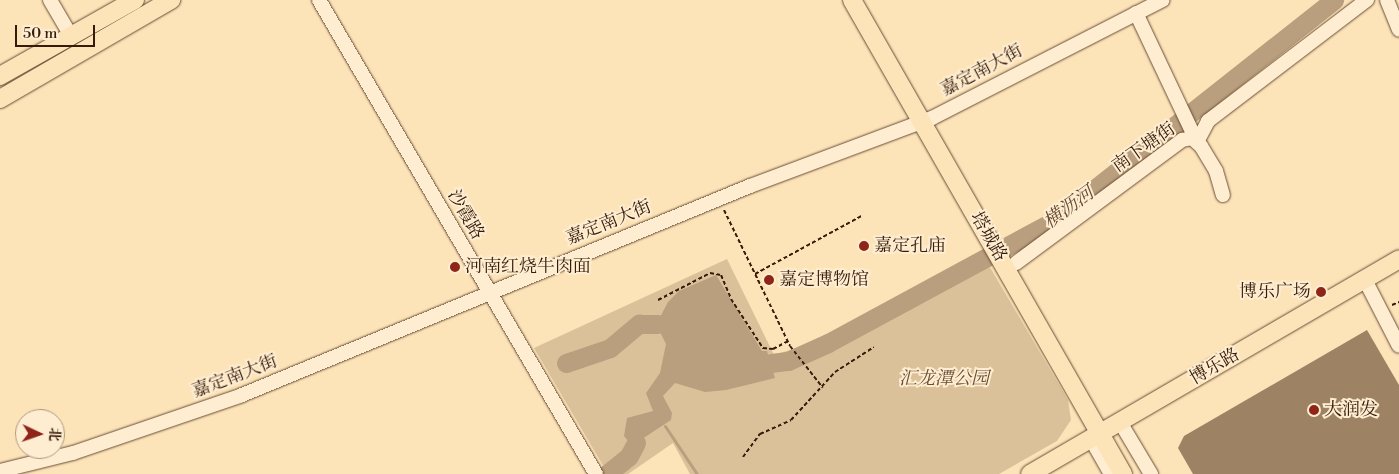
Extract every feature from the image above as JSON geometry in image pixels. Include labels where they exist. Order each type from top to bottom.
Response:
[{"type":"main road","points":[[0,76],[135,0]]},
{"type":"main road","points":[[0,99],[171,0]]},
{"type":"main road","name":"塔城路","points":[[852,0],[928,120]]},
{"type":"main road","name":"塔城路","points":[[865,0],[928,120],[996,240],[1010,261],[1105,431],[1135,474]]},
{"type":"main road","name":"博乐路","points":[[1030,474],[1399,259]]},
{"type":"main road","name":"塔城路","points":[[1105,431],[1123,474]]},
{"type":"street","points":[[50,0],[71,36]]},
{"type":"street","name":"沙霞路","points":[[319,0],[596,471]]},
{"type":"street","points":[[329,0],[492,292]]},
{"type":"street","name":"嘉定南大街","points":[[0,472],[73,453],[233,399],[718,198],[928,120],[1163,0]]},
{"type":"street","points":[[1196,142],[1208,121],[1367,0]]},
{"type":"street","points":[[1386,0],[1398,27]]},
{"type":"street","points":[[1136,13],[1196,142]]},
{"type":"street","name":"南下塘街","points":[[1010,261],[1182,140],[1192,138],[1196,142],[1216,171],[1223,195]]},
{"type":"street","points":[[1364,278],[1399,346]]},
{"type":"street","points":[[1105,431],[1111,474]]},
{"type":"street","points":[[1105,431],[1151,474]]},
{"type":"path","points":[[718,198],[790,346],[823,388]]},
{"type":"path","points":[[755,274],[863,215]]},
{"type":"path","points":[[658,300],[710,273],[720,275],[731,299],[763,348],[773,349],[788,342]]},
{"type":"path","points":[[743,457],[760,434],[792,420],[823,388],[835,372],[874,347]]},
{"type":"green space","name":"汇龙潭公园","points":[[981,252],[1068,400],[1071,420],[1057,441],[999,474],[690,474],[673,443],[628,474],[608,474],[534,348],[727,259],[774,355],[812,343]]},
{"type":"shaded area","points":[[716,275],[762,351],[767,351],[775,378],[726,390],[705,392],[675,383],[663,396],[672,413],[671,420],[636,443],[630,443],[624,436],[627,418],[653,411],[646,393],[660,373],[666,344],[658,328],[658,321],[668,302],[679,291]]},
{"type":"building","name":"大润发","points":[[1367,330],[1399,385],[1399,474],[1193,474],[1178,448],[1184,436]]},
{"type":"waterway","name":"横沥河","points":[[771,363],[788,361],[828,343],[1054,221],[1334,0]]},
{"type":"waterway","points":[[566,363],[610,348],[639,324],[658,324]]},
{"type":"waterway","points":[[665,426],[697,474]]},
{"type":"waterway","name":"横沥河","points":[[607,474],[629,456],[636,443]]},
{"type":"place","name":"嘉定孔庙","points":[[864,246]]},
{"type":"place","name":"河南红烧牛肉面","points":[[455,267]]},
{"type":"place","name":"嘉定博物馆","points":[[769,280]]},
{"type":"place","name":"博乐广场","points":[[1321,292]]},
{"type":"place","name":"大润发","points":[[1314,410]]}]
